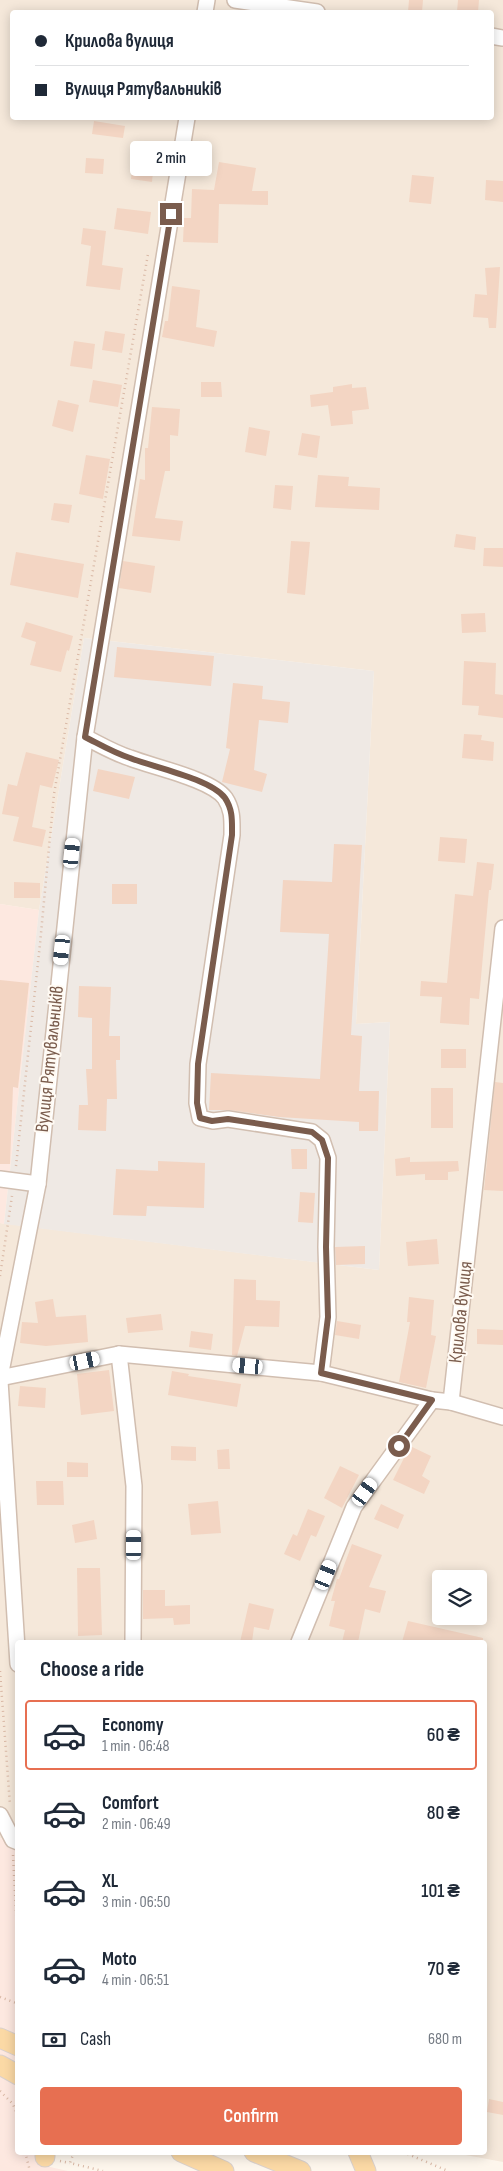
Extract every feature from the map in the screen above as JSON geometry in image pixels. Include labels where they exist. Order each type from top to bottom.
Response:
[{"type":"main road","points":[[0,2038],[15,2045]]},
{"type":"main road","points":[[0,2065],[15,2073]]},
{"type":"main road","points":[[188,2155],[224,2171]]},
{"type":"main road","points":[[261,2155],[301,2171]]},
{"type":"main road","points":[[359,2155],[366,2171]]},
{"type":"street","points":[[235,0],[303,10]]},
{"type":"street","name":"Вулиця Рятувальників","points":[[16,1640],[0,1379],[38,1184],[85,737],[187,120]]},
{"type":"street","points":[[85,737],[128,758],[194,779],[215,789],[224,798],[232,813],[232,835],[198,1064],[197,1103],[200,1118],[212,1121],[228,1119],[312,1132],[322,1140],[328,1158],[326,1247],[328,1317],[321,1373]]},
{"type":"street","name":"Крилова вулиця","points":[[451,1402],[503,928]]},
{"type":"street","points":[[0,1179],[38,1184]]},
{"type":"street","points":[[119,1354],[134,1486],[134,1640]]},
{"type":"street","points":[[0,1379],[119,1354],[321,1373],[432,1400],[451,1402],[503,1417]]},
{"type":"street","points":[[300,1640],[354,1508],[432,1400]]},
{"type":"street","points":[[5,1813],[15,1841]]},
{"type":"path","points":[[0,1671],[5,1813]]},
{"type":"path","points":[[0,1997],[15,2002]]},
{"type":"path","points":[[0,2091],[13,2104],[15,2109]]},
{"type":"path","points":[[26,2155],[30,2171]]},
{"type":"path","points":[[73,2155],[70,2163],[103,2171]]},
{"type":"path","points":[[409,2155],[448,2171]]},
{"type":"shaded area","points":[[0,0],[503,0],[503,2162],[466,2155],[487,2155],[487,1640],[15,1640],[15,1843],[0,1838],[0,1223],[379,1270],[390,1022],[356,1024],[374,671],[84,638],[39,910],[0,904]]},
{"type":"shaded area","points":[[84,638],[374,671],[356,1024],[390,1022],[379,1270],[4,1224],[39,910]]},
{"type":"shaded area","points":[[0,904],[39,910],[4,1224],[0,1223]]},
{"type":"shaded area","points":[[0,1838],[15,1843],[15,2155],[41,2155],[41,2165],[68,2171],[0,2171]]},
{"type":"building","points":[[409,0],[423,0],[422,10],[408,10]]},
{"type":"building","points":[[458,0],[479,0],[478,10],[457,10]]},
{"type":"building","points":[[94,121],[125,126],[123,138],[92,134]]},
{"type":"building","points":[[86,158],[104,159],[103,174],[85,173]]},
{"type":"building","points":[[133,161],[154,162],[152,182],[131,179]]},
{"type":"building","points":[[219,162],[256,168],[252,191],[268,191],[268,205],[219,204],[218,243],[183,242],[184,218],[191,218],[192,189],[214,190]]},
{"type":"building","points":[[412,175],[434,177],[431,204],[409,202]]},
{"type":"building","points":[[486,180],[503,181],[503,202],[485,200]]},
{"type":"building","points":[[117,208],[151,212],[148,234],[114,229]]},
{"type":"building","points":[[83,228],[106,231],[102,265],[123,268],[120,290],[86,286],[91,246],[81,244]]},
{"type":"building","points":[[500,267],[496,328],[489,328],[488,318],[473,317],[475,294],[487,295],[485,268]]},
{"type":"building","points":[[172,286],[200,290],[196,327],[217,331],[214,347],[162,337],[165,321],[168,321]]},
{"type":"building","points":[[105,331],[125,334],[122,353],[102,350]]},
{"type":"building","points":[[74,341],[95,344],[92,369],[70,366]]},
{"type":"building","points":[[93,380],[122,385],[118,407],[89,402]]},
{"type":"building","points":[[201,382],[221,382],[222,397],[201,397]]},
{"type":"building","points":[[352,384],[352,388],[366,387],[369,409],[352,411],[353,424],[331,426],[328,405],[311,407],[310,395],[333,392],[333,387]]},
{"type":"building","points":[[58,400],[79,405],[73,432],[52,426]]},
{"type":"building","points":[[152,407],[180,409],[178,436],[170,435],[170,471],[165,471],[155,518],[183,521],[180,541],[132,536],[140,479],[145,480],[145,448],[148,448]]},
{"type":"building","points":[[249,427],[270,431],[266,456],[245,452]]},
{"type":"building","points":[[302,433],[320,436],[317,458],[298,455]]},
{"type":"building","points":[[86,455],[110,459],[103,499],[79,494]]},
{"type":"building","points":[[318,475],[349,477],[348,486],[380,488],[379,510],[315,507]]},
{"type":"building","points":[[275,485],[293,486],[291,510],[273,508]]},
{"type":"building","points":[[54,503],[72,505],[69,523],[51,520]]},
{"type":"building","points":[[456,534],[476,537],[475,550],[454,547]]},
{"type":"building","points":[[291,541],[310,542],[305,595],[287,593]]},
{"type":"building","points":[[484,548],[503,548],[503,567],[483,566]]},
{"type":"building","points":[[16,552],[84,564],[78,598],[10,585]]},
{"type":"building","points":[[123,561],[155,566],[151,593],[119,588]]},
{"type":"building","points":[[485,613],[486,632],[462,633],[461,614]]},
{"type":"building","points":[[26,622],[73,636],[61,672],[30,665],[36,642],[21,637]]},
{"type":"building","points":[[117,647],[214,656],[211,686],[114,677]]},
{"type":"building","points":[[464,661],[496,663],[495,694],[503,695],[503,718],[478,715],[479,706],[462,705]]},
{"type":"building","points":[[233,683],[263,686],[262,699],[290,702],[288,723],[259,720],[254,770],[267,774],[262,792],[222,782],[230,749],[226,748]]},
{"type":"building","points":[[464,734],[482,735],[481,740],[494,742],[493,761],[462,758]]},
{"type":"building","points":[[26,752],[59,760],[52,788],[40,785],[32,827],[46,830],[42,847],[13,841],[19,817],[2,814],[8,784],[17,786]]},
{"type":"building","points":[[98,769],[135,777],[129,799],[93,791]]},
{"type":"building","points":[[440,837],[467,839],[465,863],[438,861]]},
{"type":"building","points":[[334,844],[362,845],[351,1035],[362,1036],[359,1091],[379,1091],[378,1131],[359,1131],[359,1122],[279,1117],[229,1110],[209,1110],[211,1073],[320,1079],[329,934],[280,932],[283,880],[332,882]]},
{"type":"building","points":[[477,862],[494,864],[491,890],[489,890],[479,999],[470,998],[469,1025],[440,1023],[442,997],[420,996],[421,981],[447,983],[455,894],[473,896]]},
{"type":"building","points":[[14,882],[40,883],[40,898],[14,898]]},
{"type":"building","points":[[112,884],[137,884],[137,904],[112,904]]},
{"type":"building","points":[[0,980],[29,983],[18,1088],[13,1087],[10,1164],[0,1164]]},
{"type":"building","points":[[79,986],[111,987],[109,1036],[120,1036],[120,1060],[116,1060],[117,1099],[107,1099],[106,1131],[78,1130],[79,1105],[88,1105],[86,1069],[92,1069],[92,1018],[78,1017]]},
{"type":"building","points":[[441,1049],[466,1049],[466,1068],[441,1068]]},
{"type":"building","points":[[495,1082],[503,1083],[503,1191],[484,1190]]},
{"type":"building","points":[[431,1088],[453,1088],[453,1128],[431,1128]]},
{"type":"building","points":[[291,1149],[307,1149],[307,1169],[292,1169]]},
{"type":"building","points":[[410,1157],[410,1162],[458,1161],[459,1171],[448,1172],[448,1180],[425,1180],[425,1174],[396,1176],[395,1159]]},
{"type":"building","points":[[158,1161],[205,1163],[204,1208],[147,1206],[146,1216],[113,1215],[116,1169],[158,1171]]},
{"type":"building","points":[[300,1192],[315,1193],[313,1223],[298,1222]]},
{"type":"building","points":[[437,1239],[439,1264],[408,1266],[406,1242]]},
{"type":"building","points":[[365,1246],[365,1264],[336,1265],[335,1247]]},
{"type":"building","points":[[234,1279],[256,1280],[256,1300],[280,1301],[279,1327],[245,1326],[237,1356],[232,1355]]},
{"type":"building","points":[[409,1297],[434,1300],[431,1335],[436,1336],[426,1388],[399,1382],[410,1322],[407,1322]]},
{"type":"building","points":[[53,1299],[56,1317],[86,1315],[88,1342],[46,1346],[20,1343],[22,1322],[38,1323],[35,1302]]},
{"type":"building","points":[[161,1314],[163,1330],[128,1333],[126,1318]]},
{"type":"building","points":[[337,1321],[361,1325],[359,1339],[335,1335]]},
{"type":"building","points":[[477,1329],[503,1330],[503,1345],[477,1344]]},
{"type":"building","points":[[191,1331],[213,1334],[211,1350],[189,1347]]},
{"type":"building","points":[[109,1370],[114,1411],[81,1415],[77,1374]]},
{"type":"building","points":[[172,1371],[189,1374],[188,1376],[241,1384],[237,1407],[168,1395]]},
{"type":"building","points":[[20,1386],[46,1388],[45,1408],[18,1406]]},
{"type":"building","points":[[171,1446],[196,1447],[196,1461],[171,1460]]},
{"type":"building","points":[[410,1446],[431,1456],[422,1476],[430,1481],[424,1494],[393,1480]]},
{"type":"building","points":[[229,1449],[230,1469],[218,1469],[217,1450]]},
{"type":"building","points":[[67,1462],[88,1463],[88,1477],[67,1477]]},
{"type":"building","points":[[340,1466],[359,1475],[342,1508],[324,1498]]},
{"type":"building","points":[[36,1481],[63,1481],[64,1505],[37,1505]]},
{"type":"building","points":[[218,1501],[221,1533],[191,1535],[188,1504]]},
{"type":"building","points":[[381,1504],[404,1515],[398,1529],[374,1519]]},
{"type":"building","points":[[308,1509],[325,1516],[316,1537],[311,1535],[300,1561],[284,1554],[293,1534],[297,1536]]},
{"type":"building","points":[[94,1520],[97,1539],[75,1543],[72,1525]]},
{"type":"building","points":[[352,1544],[382,1555],[369,1587],[386,1591],[380,1613],[365,1609],[358,1640],[342,1640],[345,1630],[329,1626],[335,1601],[331,1601],[337,1579],[339,1579]]},
{"type":"building","points":[[77,1568],[100,1568],[102,1635],[78,1636]]},
{"type":"building","points":[[143,1590],[165,1590],[165,1606],[190,1605],[190,1624],[174,1625],[173,1618],[143,1619]]},
{"type":"building","points":[[249,1603],[274,1609],[269,1630],[254,1627],[252,1640],[240,1640]]},
{"type":"building","points":[[408,1621],[483,1638],[483,1640],[403,1640]]},
{"type":"building","points":[[489,2099],[503,2102],[503,2115],[487,2112]]},
{"type":"route","points":[[171,214],[85,737],[128,758],[194,779],[215,789],[224,798],[232,813],[232,835],[198,1064],[197,1103],[200,1118],[212,1121],[228,1119],[312,1132],[322,1140],[328,1158],[326,1247],[328,1317],[321,1373],[432,1400],[399,1446]]}]
